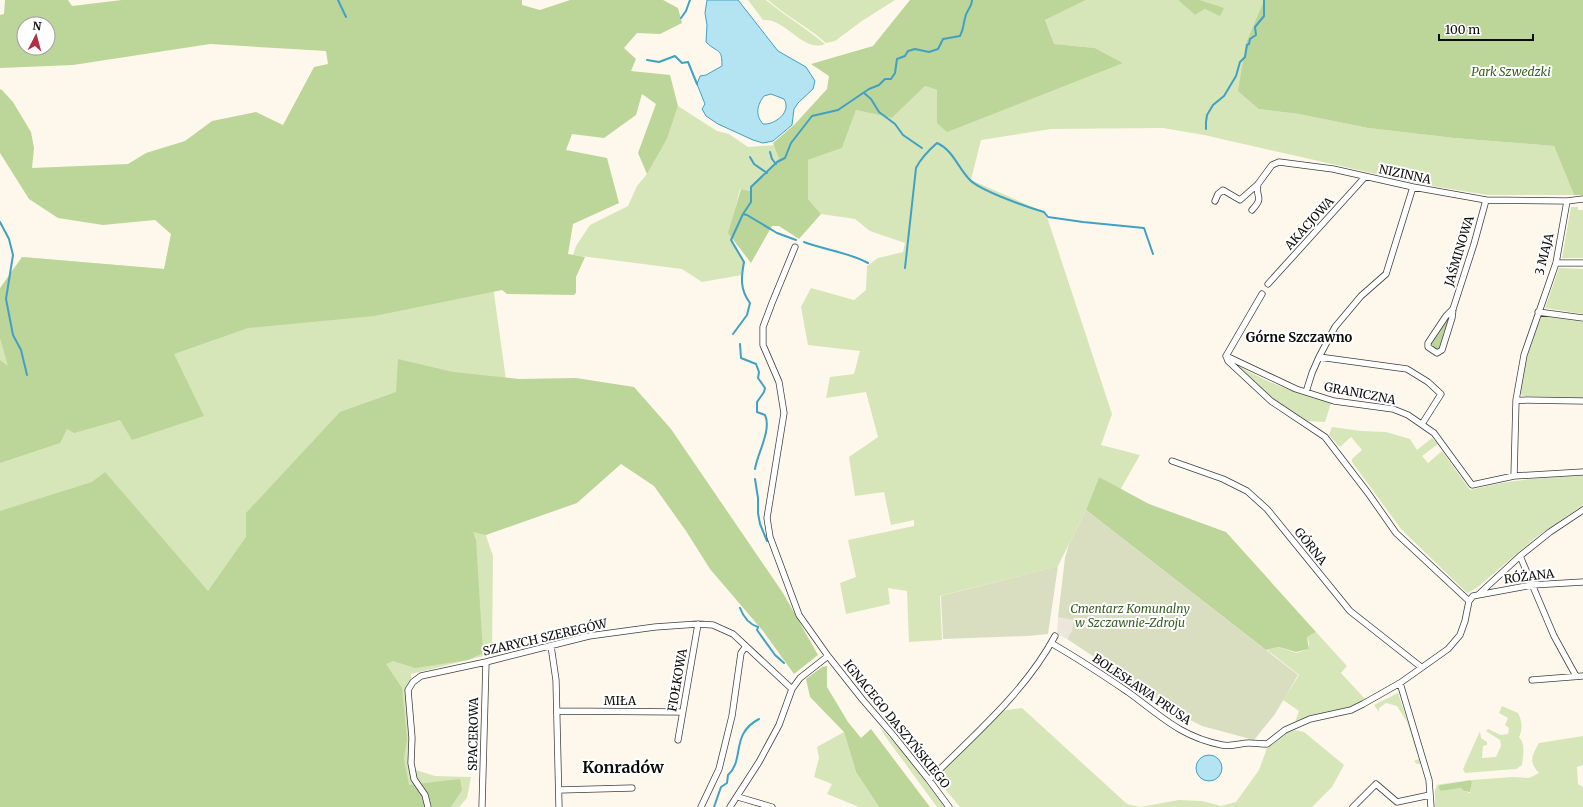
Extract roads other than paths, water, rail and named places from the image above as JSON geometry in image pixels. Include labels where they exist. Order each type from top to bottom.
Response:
[{"type":"street","name":"NIZINNA","points":[[1215,201],[1218,194],[1223,190],[1240,200],[1258,184],[1272,165],[1279,162],[1333,169],[1413,187],[1486,200],[1567,201],[1583,199]]},
{"type":"street","name":"AKACJOWA","points":[[1268,284],[1365,177]]},
{"type":"street","points":[[1252,210],[1260,199],[1256,191],[1258,184]]},
{"type":"street","points":[[1306,392],[1318,357],[1335,327],[1361,296],[1386,274],[1413,187]]},
{"type":"street","name":"JAŚMINOWA","points":[[1452,309],[1428,343],[1428,347],[1437,353],[1442,350],[1452,318],[1452,309],[1474,244],[1486,200]]},
{"type":"street","name":"3 MAJA","points":[[1514,476],[1516,400],[1524,355],[1556,263],[1567,201]]},
{"type":"street","name":"IGNACEGO DASZYŃSKIEGO","points":[[795,247],[763,327],[763,345],[779,382],[784,413],[767,518],[770,537],[800,615],[828,656],[893,735],[949,807]]},
{"type":"street","points":[[1556,263],[1583,263]]},
{"type":"street","points":[[1262,294],[1226,356],[1228,361],[1271,401],[1325,437],[1368,493],[1396,534],[1469,601],[1473,596],[1478,595],[1520,556],[1550,532],[1583,510]]},
{"type":"street","points":[[1538,312],[1583,318]]},
{"type":"street","name":"GRANICZNA","points":[[1226,356],[1296,389],[1334,401],[1393,409],[1408,415],[1434,433],[1472,485],[1514,476],[1583,472]]},
{"type":"street","points":[[1318,357],[1407,369],[1428,382],[1441,394],[1422,424]]},
{"type":"street","points":[[1516,400],[1583,401]]},
{"type":"street","name":"GÓRNA","points":[[1172,461],[1223,479],[1247,491],[1267,510],[1350,611],[1421,667]]},
{"type":"street","points":[[1520,556],[1554,636],[1576,676]]},
{"type":"street","name":"RÓŻANA","points":[[1478,595],[1532,585],[1583,582]]},
{"type":"street","name":"BOLESŁAWA PRUSA","points":[[1051,643],[1127,692],[1175,728],[1195,737],[1223,745],[1233,746],[1249,742],[1267,744],[1285,730],[1310,719],[1352,710],[1400,683],[1448,649],[1455,642],[1460,635],[1465,622],[1469,601]]},
{"type":"street","name":"SZARYCH SZEREGÓW","points":[[428,807],[425,795],[414,779],[411,763],[412,738],[408,690],[420,676],[602,634],[655,627],[698,624],[713,625],[733,634],[792,690]]},
{"type":"street","name":"FIOŁKOWA","points":[[678,740],[698,624]]},
{"type":"street","points":[[929,780],[1003,706],[1023,683],[1055,636]]},
{"type":"street","points":[[551,646],[556,680],[559,807]]},
{"type":"street","points":[[701,807],[719,768],[732,716],[741,653],[746,646]]},
{"type":"street","points":[[730,807],[779,726],[792,690],[800,678],[828,656]]},
{"type":"street","name":"SPACEROWA","points":[[482,807],[486,662]]},
{"type":"street","points":[[1532,680],[1583,676]]},
{"type":"street","points":[[1400,683],[1429,780],[1431,807]]},
{"type":"street","name":"MIŁA","points":[[557,711],[682,712]]},
{"type":"street","points":[[1353,807],[1376,784],[1396,805],[1430,795]]},
{"type":"street","points":[[559,790],[632,788]]},
{"type":"street","points":[[738,796],[772,807]]},
{"type":"water","points":[[707,0],[738,0],[778,51],[806,67],[815,81],[813,89],[798,103],[794,109],[792,125],[773,141],[763,143],[753,140],[718,124],[706,116],[702,109],[705,104],[697,84],[700,76],[706,75],[722,66],[720,53],[706,42],[707,25],[705,13]],"holes":[[[771,94],[784,99],[786,109],[781,117],[768,124],[763,124],[760,121],[758,114],[758,106],[764,96]]]},
{"type":"water","points":[[1209,755],[1218,759],[1222,768],[1218,777],[1209,781],[1200,777],[1196,768],[1200,759]]},
{"type":"waterway","points":[[338,0],[346,17]]},
{"type":"waterway","points":[[681,18],[686,11],[690,0]]},
{"type":"waterway","points":[[733,334],[747,315],[750,303],[744,293],[742,284],[744,262],[731,240],[743,214],[751,202],[751,187],[777,162],[785,158],[791,143],[812,116],[838,110],[869,89],[879,85],[885,79],[891,79],[895,73],[897,59],[905,56],[908,51],[915,49],[929,52],[938,49],[943,39],[960,36],[972,0]]},
{"type":"waterway","points":[[1206,129],[1207,115],[1213,105],[1224,96],[1236,76],[1240,62],[1245,57],[1247,45],[1249,44],[1250,39],[1256,35],[1255,27],[1264,16],[1264,0]]},
{"type":"waterway","points":[[647,60],[659,62],[675,56],[682,63],[688,62],[697,84]]},
{"type":"waterway","points":[[864,93],[871,99],[879,112],[895,124],[903,135],[922,148]]},
{"type":"waterway","points":[[905,268],[916,168],[925,154],[937,143],[947,150],[970,180],[984,189],[1016,203],[1044,212],[1048,217],[1144,228],[1153,254]]},
{"type":"waterway","points":[[770,152],[772,159],[776,164]]},
{"type":"waterway","points":[[750,157],[754,164],[767,173]]},
{"type":"waterway","points":[[743,214],[777,233],[796,240]]},
{"type":"waterway","points":[[0,222],[9,239],[13,255],[6,299],[13,335],[21,350],[27,375]]},
{"type":"waterway","points":[[804,242],[853,256],[868,263]]},
{"type":"waterway","points":[[740,344],[741,358],[756,364],[759,372],[758,378],[765,388],[757,402],[757,412],[765,415],[767,428],[755,469]]},
{"type":"waterway","points":[[755,479],[760,524],[767,541]]},
{"type":"waterway","points":[[740,608],[747,619],[758,627],[757,630],[775,655],[784,663]]},
{"type":"waterway","points":[[714,807],[721,787],[727,783],[728,775],[736,762],[744,732],[750,725],[759,719]]},
{"type":"district","name":"Górne Szczawno","points":[[1299,337]]},
{"type":"district","name":"Konradów","points":[[623,767]]},
{"type":"park label","name":"Park Szwedzki","points":[[1511,71]]},
{"type":"park label","name":"Cmentarz Komunalny w Szczawnie-Zdroju","points":[[1130,615]]}]
